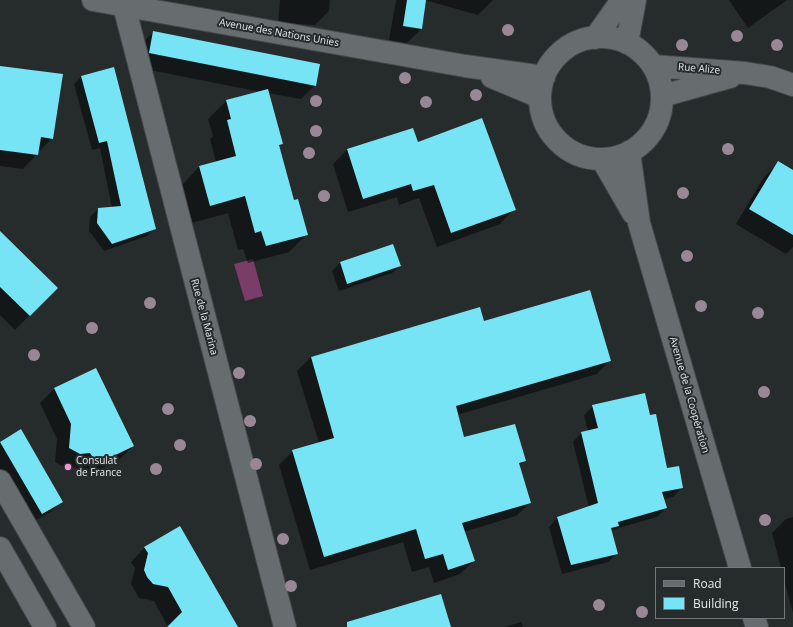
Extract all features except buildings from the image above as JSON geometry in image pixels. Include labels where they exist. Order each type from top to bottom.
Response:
[{"type":"street","name":"Avenue des Nations Unies","points":[[93,0],[465,66],[542,87]]},
{"type":"street","points":[[595,38],[622,0]]},
{"type":"street","points":[[627,43],[635,0]]},
{"type":"street","name":"Rue de la Marina","points":[[124,6],[285,627]]},
{"type":"street","points":[[595,38],[612,38],[627,43],[641,53],[653,66],[659,80],[662,96],[660,113],[654,129],[643,142],[629,152],[602,159],[581,155],[571,151],[558,141],[548,128],[542,113],[542,87],[552,62],[564,50],[578,42],[595,38]]},
{"type":"street","name":"Rue Alize","points":[[653,66],[745,73],[770,77],[793,85]]},
{"type":"street","name":"Rue Alize","points":[[662,96],[745,73]]},
{"type":"street","name":"Avenue de la Coopération","points":[[629,152],[639,223],[740,567]]},
{"type":"street","name":"Avenue de la Coopération","points":[[602,159],[639,223]]},
{"type":"street","points":[[0,481],[6,506],[84,627]]},
{"type":"street","points":[[0,548],[45,627]]},
{"type":"shaded area","points":[[253,259],[263,296],[245,301],[234,264]]},
{"type":"place","name":"Consulat de France","points":[[68,467]]}]
